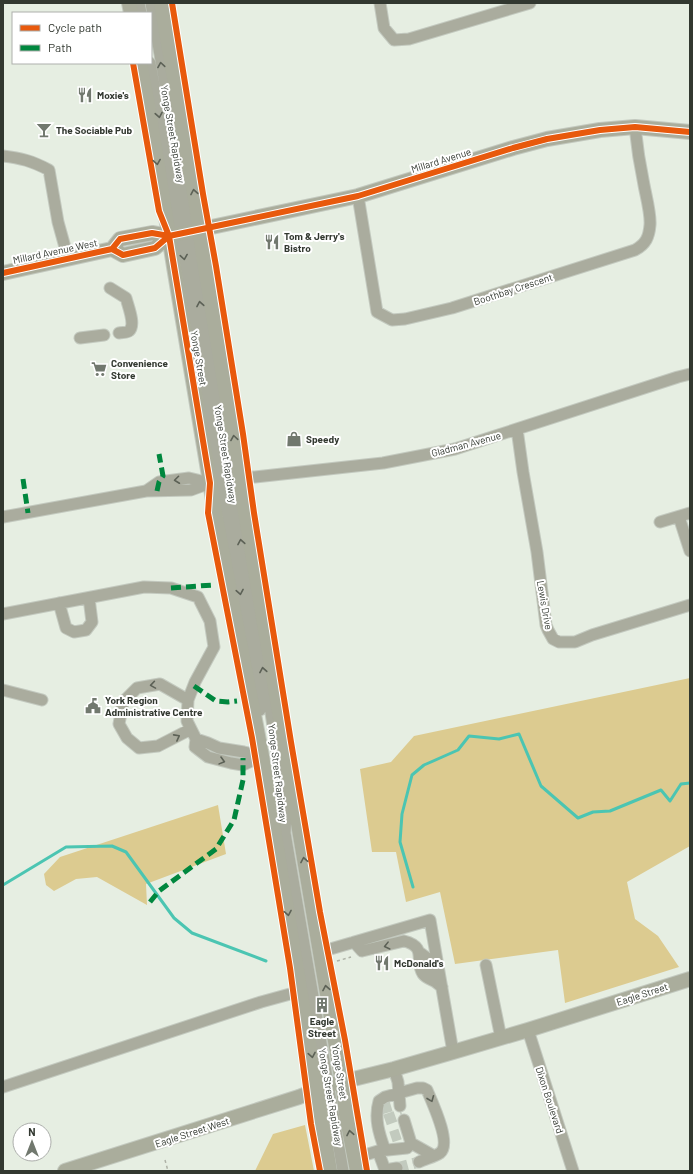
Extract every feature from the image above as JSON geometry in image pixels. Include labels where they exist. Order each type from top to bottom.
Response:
[{"type":"main road","name":"Yonge Street","points":[[161,3],[185,233],[174,267],[225,480],[320,952],[330,1086],[330,1171]]},
{"type":"main road","name":"Yonge Street","points":[[140,64],[149,110],[185,233],[204,262],[234,441],[225,480],[262,756],[301,991],[330,1086],[346,1114],[356,1165]]},
{"type":"main road","name":"Millard Avenue","points":[[185,233],[358,196],[513,148],[547,139],[600,130],[635,128],[690,132]]},
{"type":"main road","name":"Millard Avenue West","points":[[3,273],[112,249],[123,255],[155,248],[185,233]]},
{"type":"main road","name":"Eagle Street","points":[[330,1086],[502,1038],[690,979]]},
{"type":"main road","name":"Eagle Street West","points":[[65,1171],[97,1166],[330,1086]]},
{"type":"street","name":"Yonge Street Rapidway","points":[[151,3],[183,187],[185,233]]},
{"type":"street","points":[[380,3],[384,28],[394,40],[409,39],[530,3]]},
{"type":"street","name":"Yonge Street Rapidway","points":[[150,64],[185,233]]},
{"type":"street","name":"Boothbay Crescent","points":[[358,196],[378,312],[392,320],[405,319],[452,308],[635,250],[643,246],[647,239],[650,224],[637,151],[635,128]]},
{"type":"street","points":[[3,156],[23,159],[36,163],[49,170],[58,222],[68,258]]},
{"type":"street","points":[[110,288],[126,298],[132,322],[131,329],[128,332],[119,333]]},
{"type":"street","points":[[80,338],[104,335]]},
{"type":"street","name":"Gladman Avenue","points":[[3,517],[146,491],[159,482],[189,478],[225,480],[384,463],[455,449],[678,376],[690,374]]},
{"type":"street","name":"Lewis Drive","points":[[517,429],[545,618],[548,630],[553,639],[558,642],[575,642],[592,635],[690,605]]},
{"type":"street","name":"Yonge Street Rapidway","points":[[225,480],[277,816],[285,833],[330,1086],[343,1171]]},
{"type":"street","points":[[660,522],[690,513]]},
{"type":"street","points":[[679,517],[690,551]]},
{"type":"street","points":[[3,614],[144,587],[171,588],[198,597],[210,621],[214,647],[195,682],[188,700],[187,720],[194,734],[195,747],[208,757],[243,765],[262,756]]},
{"type":"street","points":[[60,603],[66,628],[74,632],[86,630],[92,622],[89,598]]},
{"type":"street","points":[[188,700],[160,684],[137,688],[123,702],[119,724],[127,738],[139,748],[158,746],[194,734]]},
{"type":"street","points":[[3,690],[42,700]]},
{"type":"street","points":[[320,952],[430,920],[438,984],[453,1052]]},
{"type":"street","points":[[354,942],[362,951],[404,941],[415,945],[419,952],[427,958],[438,984]]},
{"type":"street","points":[[486,965],[502,1038]]},
{"type":"street","points":[[3,1087],[261,1002],[301,991]]},
{"type":"street","name":"Dixon Boulevard","points":[[528,1030],[573,1171]]},
{"type":"street","points":[[394,1069],[398,1082],[389,1109],[391,1140],[385,1170],[397,1168]]},
{"type":"street","points":[[389,1109],[417,1088],[428,1090],[439,1119],[444,1141],[443,1149],[440,1153],[419,1162]]},
{"type":"street","points":[[356,1165],[391,1140],[404,1120]]},
{"type":"street","points":[[391,1140],[411,1143],[434,1156]]},
{"type":"street","points":[[391,1140],[407,1148],[411,1143]]},
{"type":"path","points":[[337,962],[351,958]]},
{"type":"path","points":[[165,1160],[168,1171]]},
{"type":"shaded area","points":[[690,678],[690,846],[627,882],[635,919],[658,936],[679,967],[565,1003],[558,950],[455,964],[440,892],[406,902],[396,852],[372,852],[360,769],[391,762],[414,736]]},
{"type":"shaded area","points":[[218,805],[226,854],[146,884],[147,905],[97,877],[76,879],[54,891],[46,885],[44,874],[60,857]]},
{"type":"shaded area","points":[[305,1125],[314,1171],[255,1171],[273,1134]]},
{"type":"waterway","points":[[413,887],[400,842],[402,814],[412,775],[424,765],[458,750],[469,736],[499,739],[519,734],[541,786],[578,818],[593,812],[610,811],[661,790],[670,801],[681,784],[690,783]]},
{"type":"waterway","points":[[3,885],[66,847],[112,846],[126,852],[174,918],[192,933],[266,961]]},
{"type":"tunnel","points":[[381,1109],[391,1106]]},
{"type":"tunnel","points":[[385,1120],[402,1114]]},
{"type":"tunnel","points":[[391,1137],[400,1134]]},
{"type":"tunnel","points":[[397,1168],[419,1162]]},
{"type":"marked path","points":[[157,491],[159,482],[163,476],[159,454]]},
{"type":"marked path","points":[[23,479],[28,513]]},
{"type":"marked path","points":[[171,588],[213,585]]},
{"type":"marked path","points":[[194,686],[216,701],[237,701]]},
{"type":"marked path","points":[[150,902],[159,891],[216,849],[234,820],[243,780],[243,758]]},
{"type":"cycle path","points":[[172,3],[216,266],[291,742],[367,1171]]},
{"type":"cycle path","points":[[133,64],[159,211],[169,236],[210,483],[208,513],[252,738],[290,968],[311,1124],[320,1171]]},
{"type":"cycle path","points":[[3,273],[112,249],[120,239],[152,233],[169,236],[358,196],[513,148],[547,139],[600,130],[635,127],[690,132]]},
{"type":"cycle path","points":[[112,249],[123,255],[155,248],[169,236]]},
{"type":"place","name":"Moxie's","points":[[85,95]]},
{"type":"place","name":"The Sociable Pub","points":[[44,130]]},
{"type":"place","name":"Tom & Jerry's Bistro","points":[[272,242]]},
{"type":"place","name":"Convenience Store","points":[[99,369]]},
{"type":"place","name":"Speedy","points":[[294,439]]},
{"type":"place","name":"York Region Administrative Centre","points":[[93,706]]},
{"type":"place","name":"McDonald's","points":[[382,963]]},
{"type":"place","name":"Eagle Street","points":[[322,1005]]}]
